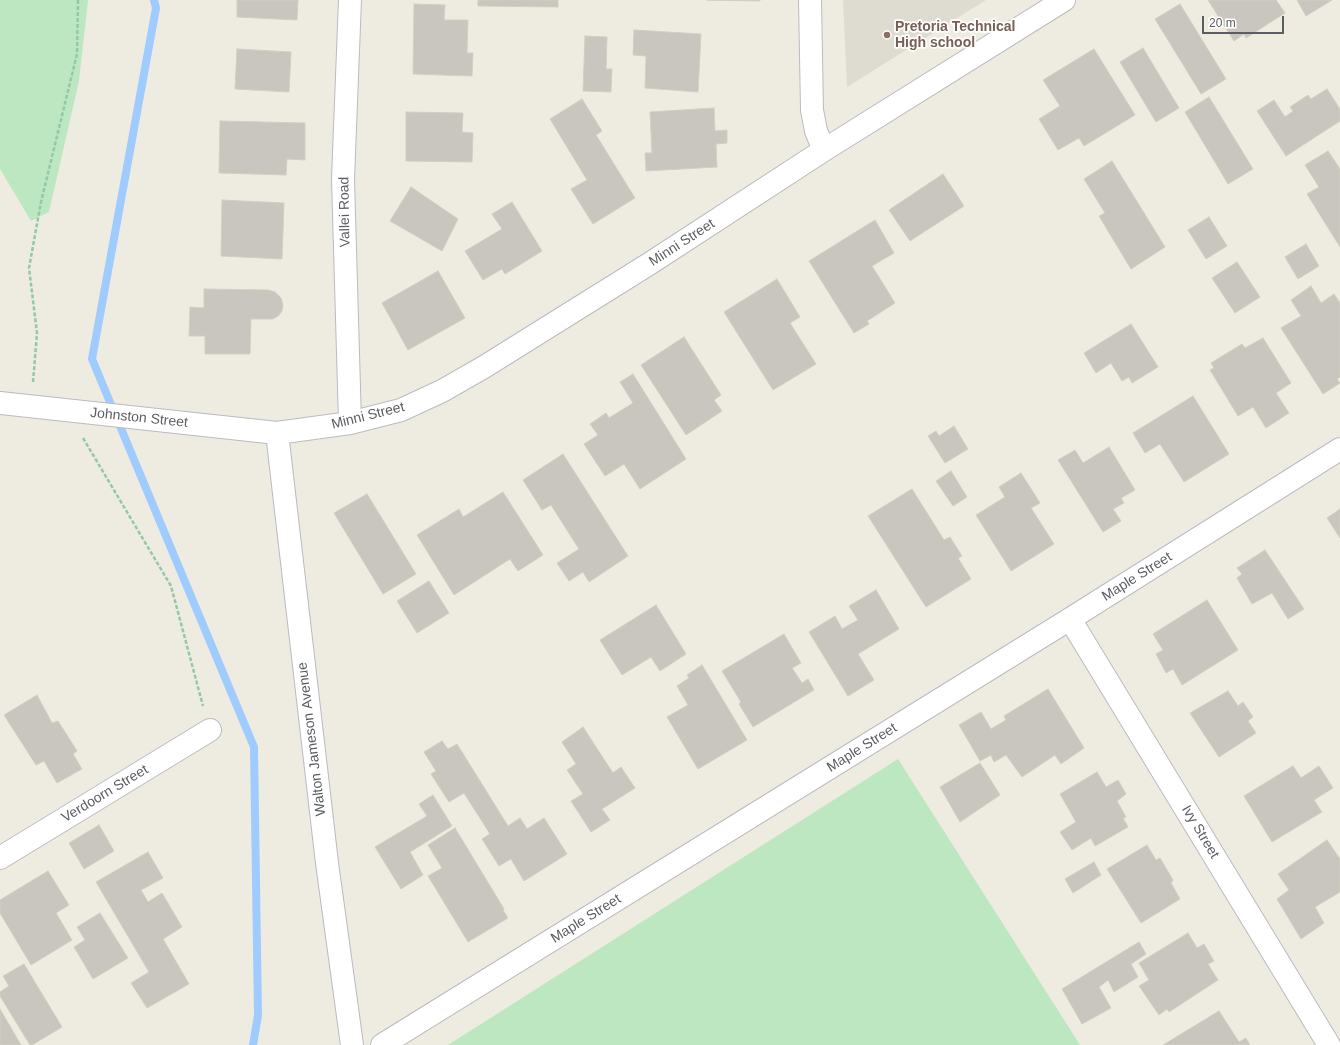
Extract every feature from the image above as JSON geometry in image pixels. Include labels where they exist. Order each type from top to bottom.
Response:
[{"type":"street","name":"Vallei Road","points":[[350,0],[343,179],[350,423]]},
{"type":"street","points":[[810,0],[812,110],[816,131],[824,150]]},
{"type":"street","name":"Minni Street","points":[[277,433],[350,423],[401,410],[442,391],[642,268],[824,150],[1064,0]]},
{"type":"street","name":"Johnston Street","points":[[0,403],[277,433]]},
{"type":"street","name":"Walton Jameson Avenue","points":[[277,433],[326,863],[352,1045]]},
{"type":"street","name":"Maple Street","points":[[382,1045],[1070,619],[1340,449]]},
{"type":"street","name":"Ivy Street","points":[[1070,619],[1329,1045]]},
{"type":"street","name":"Verdoorn Street","points":[[0,858],[210,730]]},
{"type":"path","points":[[31,406],[37,333],[29,268],[41,202],[77,54],[78,0]]},
{"type":"path","points":[[73,411],[171,586],[210,730]]},
{"type":"shaded area","name":"Pretoria Technical High school","points":[[843,0],[986,0],[847,87]]},
{"type":"green space","points":[[0,0],[88,0],[79,81],[49,212],[31,221],[0,169]]},
{"type":"green space","points":[[898,759],[1080,1045],[448,1045]]},
{"type":"building","points":[[237,0],[298,0],[297,20],[237,17]]},
{"type":"building","points":[[478,0],[558,0],[558,7],[478,6]]},
{"type":"building","points":[[707,0],[760,0],[760,1]]},
{"type":"building","points":[[1208,0],[1276,0],[1285,13],[1246,38],[1244,34],[1234,41]]},
{"type":"building","points":[[1297,0],[1332,0],[1306,16]]},
{"type":"building","points":[[414,4],[445,5],[444,20],[468,20],[467,53],[473,53],[472,76],[413,74]]},
{"type":"building","points":[[1180,4],[1226,79],[1201,94],[1155,19]]},
{"type":"building","points":[[634,30],[701,34],[698,92],[645,88],[646,56],[633,55]]},
{"type":"building","points":[[585,36],[607,37],[606,69],[612,69],[611,92],[583,91]]},
{"type":"building","points":[[1143,48],[1179,108],[1156,122],[1120,62]]},
{"type":"building","points":[[237,49],[291,52],[289,92],[235,89]]},
{"type":"building","points":[[1094,49],[1135,115],[1084,146],[1079,138],[1058,150],[1039,119],[1060,106],[1043,80]]},
{"type":"building","points":[[1327,89],[1340,109],[1340,121],[1286,156],[1257,111],[1274,100],[1285,117],[1293,111],[1290,107],[1308,95],[1311,99]]},
{"type":"building","points":[[1209,97],[1253,169],[1228,184],[1185,112]]},
{"type":"building","points":[[582,99],[602,131],[596,135],[635,198],[593,224],[571,189],[587,180],[550,119]]},
{"type":"building","points":[[714,108],[715,131],[727,130],[727,143],[716,144],[717,167],[646,171],[645,153],[652,153],[650,112]]},
{"type":"building","points":[[406,112],[463,113],[462,132],[473,133],[472,162],[406,161]]},
{"type":"building","points":[[220,121],[305,123],[305,160],[287,159],[286,175],[219,173]]},
{"type":"building","points":[[1328,151],[1340,169],[1340,247],[1307,194],[1319,187],[1305,165]]},
{"type":"building","points":[[1112,161],[1165,247],[1131,269],[1099,216],[1105,213],[1084,179]]},
{"type":"building","points":[[943,174],[964,206],[910,241],[889,210]]},
{"type":"building","points":[[411,187],[458,219],[442,251],[390,221]]},
{"type":"building","points":[[222,200],[284,203],[282,259],[221,256]]},
{"type":"building","points":[[512,202],[542,251],[505,274],[502,269],[483,280],[465,251],[502,229],[492,214]]},
{"type":"building","points":[[1209,217],[1227,246],[1206,259],[1188,230]]},
{"type":"building","points":[[875,220],[894,253],[872,266],[895,303],[867,321],[869,324],[854,333],[809,261]]},
{"type":"building","points":[[1306,244],[1319,266],[1298,279],[1285,257]]},
{"type":"building","points":[[1237,262],[1260,297],[1235,313],[1212,278]]},
{"type":"building","points":[[438,271],[465,318],[408,350],[382,303]]},
{"type":"building","points":[[777,279],[800,317],[790,323],[816,364],[773,390],[724,312]]},
{"type":"building","points":[[1311,286],[1321,303],[1334,294],[1340,303],[1340,377],[1337,379],[1340,383],[1323,394],[1281,328],[1301,316],[1291,300]]},
{"type":"building","points":[[204,289],[268,290],[275,292],[281,298],[283,305],[282,311],[273,319],[251,319],[250,354],[205,354],[205,336],[189,336],[190,307],[204,308]]},
{"type":"building","points":[[1131,324],[1158,367],[1132,383],[1129,377],[1122,381],[1111,363],[1096,373],[1084,353]]},
{"type":"building","points":[[684,337],[721,395],[714,400],[722,411],[686,435],[641,365]]},
{"type":"building","points":[[1263,338],[1291,383],[1276,393],[1289,413],[1266,428],[1253,407],[1238,416],[1210,370],[1214,368],[1211,363],[1242,344],[1245,348]]},
{"type":"building","points":[[633,374],[686,459],[640,489],[624,464],[605,476],[584,444],[598,435],[590,424],[606,413],[609,418],[633,403],[620,382]]},
{"type":"building","points":[[1193,396],[1229,454],[1184,482],[1160,444],[1145,453],[1133,433]]},
{"type":"building","points":[[954,426],[968,449],[945,463],[928,436],[936,431],[939,436]]},
{"type":"building","points":[[1109,447],[1135,490],[1121,498],[1124,503],[1113,509],[1121,521],[1103,532],[1058,460],[1075,450],[1083,463]]},
{"type":"building","points":[[563,454],[628,556],[589,582],[583,572],[569,581],[557,563],[579,549],[551,505],[542,510],[523,480]]},
{"type":"building","points":[[951,471],[967,497],[953,506],[936,481]]},
{"type":"building","points":[[1021,473],[1040,503],[1031,508],[1054,544],[1011,571],[976,515],[1005,497],[999,487]]},
{"type":"building","points":[[912,489],[944,540],[950,537],[962,556],[958,558],[971,579],[926,607],[868,516]]},
{"type":"building","points":[[503,492],[543,555],[518,571],[510,559],[454,595],[417,535],[459,509],[463,517]]},
{"type":"building","points":[[367,494],[416,574],[383,594],[334,513]]},
{"type":"building","points":[[1340,509],[1340,538],[1327,518]]},
{"type":"building","points":[[1265,550],[1304,609],[1288,619],[1272,593],[1252,604],[1237,578],[1242,574],[1237,568]]},
{"type":"building","points":[[429,581],[449,613],[417,633],[397,601]]},
{"type":"building","points":[[876,590],[899,629],[858,654],[874,680],[848,696],[809,632],[835,616],[842,629],[858,620],[849,606]]},
{"type":"building","points":[[1207,600],[1238,650],[1182,685],[1173,669],[1166,673],[1156,654],[1163,650],[1153,634]]},
{"type":"building","points":[[656,605],[686,654],[660,671],[651,657],[622,675],[600,640]]},
{"type":"building","points":[[784,634],[801,663],[792,668],[802,683],[808,679],[814,690],[753,727],[739,704],[741,702],[722,671]]},
{"type":"building","points":[[702,665],[747,740],[698,769],[667,717],[688,705],[677,686],[689,678],[687,675]]},
{"type":"building","points":[[1048,689],[1084,748],[1061,764],[1055,755],[1022,777],[1006,755],[994,762],[991,755],[980,761],[959,725],[981,712],[991,729],[1006,720],[1004,716]]},
{"type":"building","points":[[1228,691],[1238,706],[1243,702],[1253,717],[1248,721],[1256,733],[1219,757],[1190,713]]},
{"type":"building","points":[[37,695],[52,723],[58,721],[77,751],[73,754],[82,769],[57,783],[44,761],[36,765],[4,715]]},
{"type":"building","points":[[583,727],[613,773],[621,767],[635,788],[602,809],[610,820],[591,832],[571,801],[583,794],[567,770],[576,764],[562,742]]},
{"type":"building","points":[[442,741],[448,749],[457,744],[508,826],[520,818],[527,829],[544,818],[567,854],[524,881],[511,859],[499,866],[482,839],[490,834],[464,793],[449,802],[431,774],[436,771],[424,752]]},
{"type":"building","points":[[980,763],[1000,795],[960,822],[940,787]]},
{"type":"building","points":[[1293,766],[1301,778],[1319,766],[1333,788],[1314,800],[1322,812],[1272,842],[1244,796]]},
{"type":"building","points":[[1097,772],[1106,787],[1118,780],[1126,794],[1117,801],[1126,817],[1123,818],[1128,827],[1095,846],[1091,838],[1072,850],[1060,832],[1076,822],[1060,794]]},
{"type":"building","points":[[433,795],[452,826],[410,852],[423,875],[401,889],[375,847],[427,816],[419,804]]},
{"type":"building","points":[[99,825],[114,851],[84,869],[69,843]]},
{"type":"building","points":[[455,828],[508,918],[468,942],[428,876],[442,868],[428,845]]},
{"type":"building","points":[[1327,840],[1340,859],[1340,892],[1315,907],[1324,923],[1301,939],[1277,899],[1289,890],[1278,874]]},
{"type":"building","points":[[1147,845],[1156,860],[1160,858],[1173,880],[1171,883],[1180,899],[1141,923],[1107,869]]},
{"type":"building","points":[[148,852],[163,878],[141,890],[148,902],[162,893],[182,927],[163,939],[189,984],[147,1008],[131,983],[149,972],[96,882]]},
{"type":"building","points":[[1094,862],[1101,875],[1073,893],[1065,879]]},
{"type":"building","points":[[48,871],[69,905],[56,913],[72,940],[31,965],[0,913],[0,900]]},
{"type":"building","points":[[100,913],[128,958],[93,979],[74,947],[85,940],[77,927]]},
{"type":"building","points":[[1188,933],[1197,948],[1204,944],[1214,961],[1208,964],[1218,980],[1169,1012],[1167,1009],[1159,1015],[1139,986],[1149,980],[1139,963]]},
{"type":"building","points":[[1139,942],[1146,954],[1131,964],[1138,977],[1114,992],[1108,980],[1099,987],[1111,1008],[1082,1024],[1062,989]]},
{"type":"building","points":[[24,964],[62,1027],[32,1045],[30,1045],[0,996],[0,992],[9,986],[3,976]]},
{"type":"building","points":[[0,1009],[21,1045],[0,1045]]},
{"type":"building","points":[[1219,1011],[1239,1042],[1246,1038],[1250,1045],[1163,1045]]},
{"type":"waterway","points":[[154,0],[156,8],[92,359],[254,747],[258,1015],[253,1045]]},
{"type":"place","name":"Pretoria Technical High school","points":[[887,35]]}]
